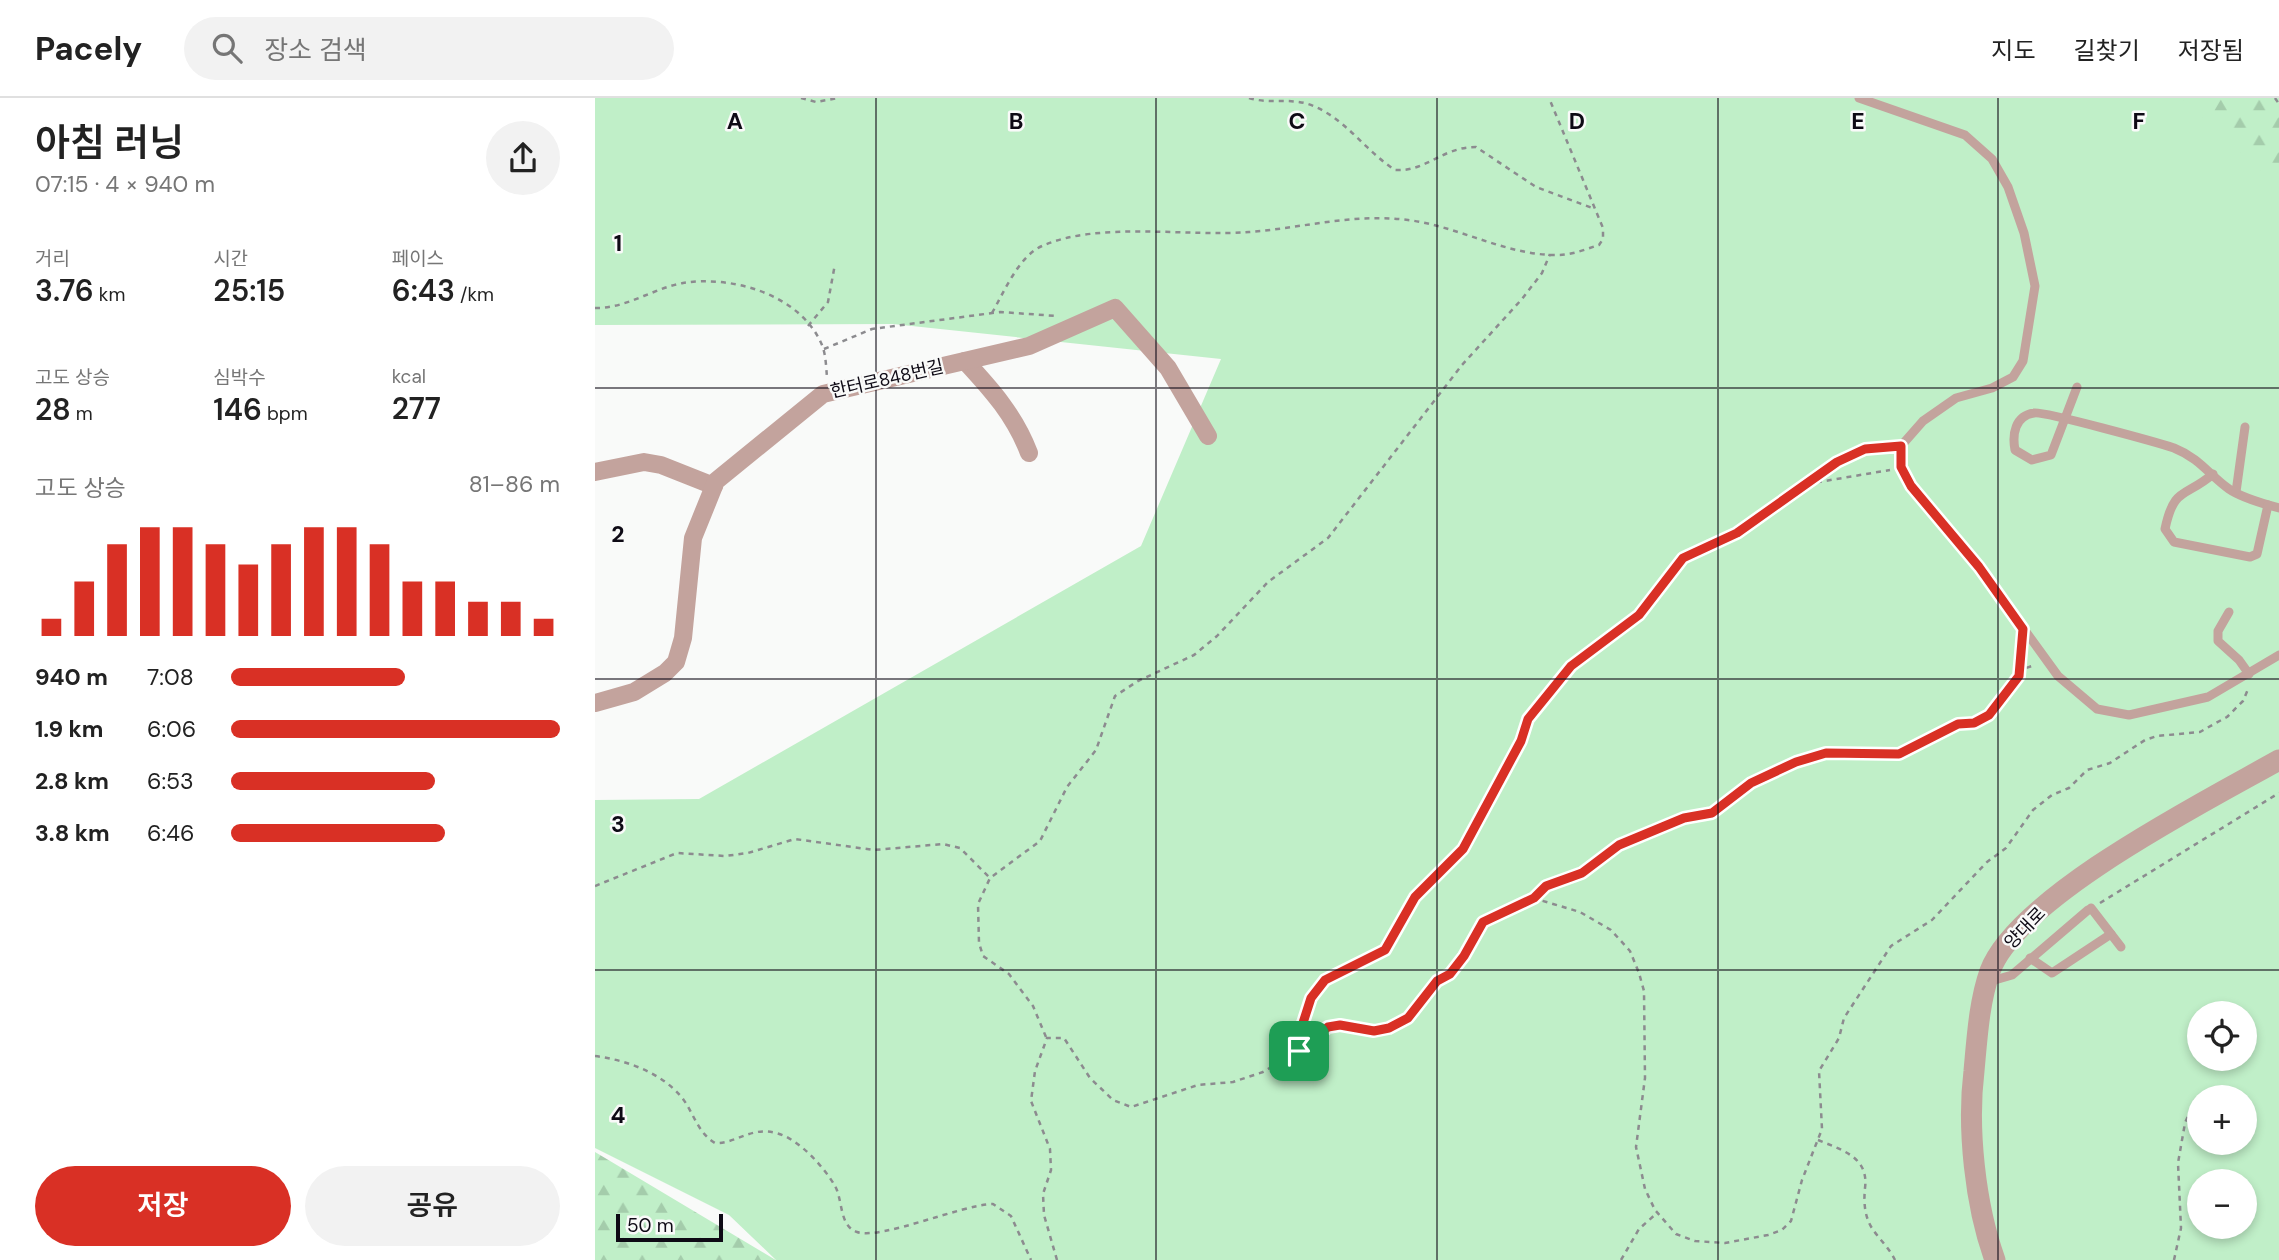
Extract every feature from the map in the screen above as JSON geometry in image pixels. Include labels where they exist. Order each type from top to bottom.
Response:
[{"type":"street","name":"한터로848번길","points":[[595,703],[634,692],[665,673],[676,662],[683,638],[693,538],[714,486],[823,394],[1029,346],[1115,308],[1168,368],[1208,436]]},
{"type":"street","points":[[965,361],[999,397],[1020,430],[1029,453]]},
{"type":"street","points":[[595,472],[644,462],[661,465],[714,486]]},
{"type":"street","name":"양대로","points":[[1994,1260],[1977,1177],[1971,1099],[1978,1029],[1991,970],[2012,937],[2062,891],[2151,833],[2279,760]]},
{"type":"lane","points":[[1859,98],[1965,135],[1992,159],[2008,187],[2020,222],[2035,286],[2023,361],[2013,377],[1991,388],[1956,398],[1923,421],[1901,446],[1901,467],[1911,486],[1979,567],[2058,676],[2097,709],[2129,715],[2208,697],[2279,655]]},
{"type":"lane","points":[[2077,387],[2064,418],[2051,454],[2032,460],[2015,450],[2013,438],[2021,419],[2033,413],[2064,418],[2172,448],[2201,462],[2236,492],[2279,508]]},
{"type":"lane","points":[[2236,492],[2245,427]]},
{"type":"lane","points":[[2213,474],[2200,485],[2176,497],[2170,505],[2165,529],[2174,542],[2249,557],[2257,554],[2268,505]]},
{"type":"lane","points":[[2229,612],[2218,631],[2218,641],[2239,660],[2249,674]]},
{"type":"lane","points":[[1988,982],[2012,975],[2089,909],[2121,947]]},
{"type":"lane","points":[[2030,958],[2052,973],[2111,933]]},
{"type":"path","points":[[801,98],[816,102],[838,98]]},
{"type":"path","points":[[1249,98],[1266,103],[1307,103],[1334,116],[1395,170],[1417,167],[1446,151],[1476,147],[1536,187],[1596,210]]},
{"type":"path","points":[[992,313],[1016,272],[1039,247],[1071,237],[1177,230],[1247,233],[1349,217],[1408,220],[1524,251],[1549,254],[1581,251],[1599,245],[1603,239],[1604,228],[1549,98]]},
{"type":"path","points":[[2275,98],[2279,104]]},
{"type":"path","points":[[1057,1260],[1044,1215],[1043,1194],[1051,1170],[1050,1149],[1031,1101],[1035,1071],[1047,1038],[1033,1006],[1009,974],[983,956],[979,943],[978,904],[990,878],[1040,841],[1067,787],[1096,750],[1115,696],[1138,681],[1194,655],[1217,636],[1268,582],[1328,538],[1462,365],[1522,299],[1542,273],[1549,254]]},
{"type":"path","points":[[808,326],[828,302],[835,264]]},
{"type":"path","points":[[595,308],[683,283],[724,282],[762,291],[793,309],[824,349],[827,377],[823,394]]},
{"type":"path","points":[[824,349],[872,330],[992,313],[1068,317]]},
{"type":"path","points":[[1299,1051],[1302,1026],[1311,998],[1325,980],[1385,950],[1415,897],[1463,849],[1521,741],[1528,719],[1571,666],[1639,615],[1683,558],[1737,533],[1837,462],[1865,449],[1901,446]]},
{"type":"path","points":[[1803,484],[1901,467]]},
{"type":"path","points":[[2019,676],[2023,629]]},
{"type":"path","points":[[1047,1038],[1064,1038],[1090,1079],[1113,1100],[1131,1107],[1198,1086],[1233,1082],[1263,1072],[1299,1051],[1328,1027],[1340,1025],[1374,1031],[1389,1028],[1408,1018],[1437,981],[1450,974],[1464,956],[1483,922],[1534,898],[1546,886],[1596,864],[1619,845],[1684,818],[1712,813],[1751,783],[1796,762],[1826,753],[1899,754],[1958,724],[1974,723],[1989,715],[2019,676],[2032,665],[2049,663]]},
{"type":"path","points":[[1534,898],[1580,912],[1611,930],[1630,951],[1640,973],[1644,991],[1645,1077],[1636,1147],[1645,1189],[1657,1213],[1676,1234],[1695,1241],[1725,1243],[1782,1230],[1791,1221],[1822,1129],[1823,1100],[1819,1072],[1839,1038],[1844,1018],[1891,946],[1932,920],[1987,862],[2006,848],[2033,810],[2052,795],[2069,788],[2087,770],[2110,763],[2145,740],[2200,732],[2227,717],[2243,701],[2250,685],[2249,674]]},
{"type":"path","points":[[2089,909],[2279,793]]},
{"type":"path","points":[[595,886],[677,853],[725,856],[748,853],[795,839],[874,850],[943,844],[960,848],[990,878]]},
{"type":"path","points":[[595,1056],[629,1064],[667,1084],[682,1097],[705,1137],[715,1143],[724,1143],[740,1135],[761,1131],[778,1133],[797,1143],[836,1187],[844,1219],[851,1229],[860,1234],[884,1231],[934,1216],[993,1204],[1011,1216],[1031,1260]]},
{"type":"path","points":[[2174,1260],[2181,1228],[2178,1163],[2187,1118]]},
{"type":"path","points":[[1818,1140],[1850,1153],[1863,1164],[1867,1177],[1864,1201],[1868,1222],[1885,1241],[1895,1260]]},
{"type":"path","points":[[1621,1260],[1639,1229],[1657,1213]]},
{"type":"green space","points":[[595,98],[2228,98],[2279,132],[2279,1260],[776,1260],[729,1215],[595,1148],[595,800],[699,799],[1141,546],[1221,359],[893,324],[595,325]]},
{"type":"green space","points":[[2181,98],[2279,98],[2279,187]]},
{"type":"green space","points":[[595,1152],[774,1259],[776,1260],[595,1260]]},
{"type":"route","points":[[1901,446],[1901,467],[1911,486],[1979,567],[2023,629],[2024,648],[2019,676],[1989,715],[1974,723],[1958,724],[1899,754],[1882,756],[1826,753],[1796,762],[1751,783],[1712,813],[1684,818],[1619,845],[1582,873],[1546,886],[1534,898],[1500,911],[1483,922],[1464,956],[1450,974],[1437,981],[1408,1018],[1389,1028],[1374,1031],[1340,1025],[1328,1027],[1299,1051],[1302,1026],[1311,998],[1325,980],[1385,950],[1415,897],[1463,849],[1489,796],[1521,741],[1528,719],[1571,666],[1595,645],[1639,615],[1683,558],[1707,550],[1737,533],[1795,489],[1837,462],[1865,449],[1901,446]]}]
